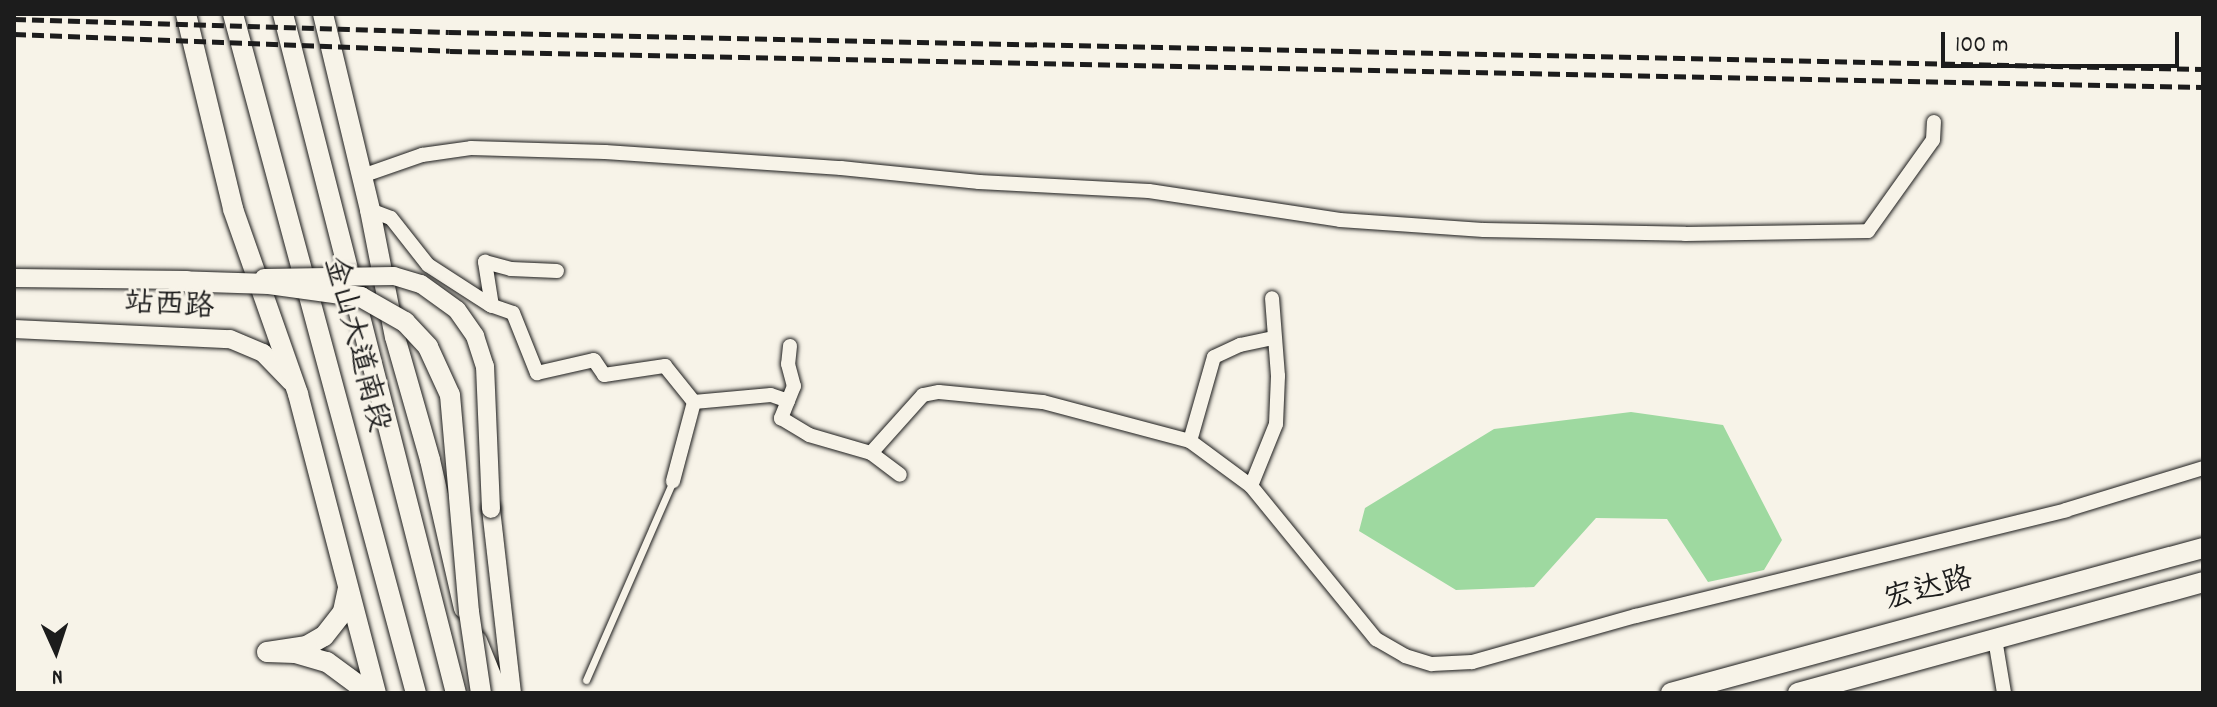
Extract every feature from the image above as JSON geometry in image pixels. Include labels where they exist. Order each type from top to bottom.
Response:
[{"type":"main road","points":[[186,14],[233,209],[298,394],[376,693]]},
{"type":"main road","name":"金山大道南段","points":[[233,14],[416,693]]},
{"type":"main road","name":"金山大道南段","points":[[283,14],[456,693]]},
{"type":"main road","points":[[323,14],[370,210],[395,337],[430,460],[460,599],[498,693]]},
{"type":"main road","points":[[175,281],[269,284],[361,297],[398,317],[428,347],[450,395],[469,612],[481,693]]},
{"type":"main road","name":"宏达路","points":[[1671,693],[2203,548]]},
{"type":"main road","points":[[348,580],[343,612],[324,636],[307,646],[267,652],[295,653],[327,662],[369,693]]},
{"type":"main road","points":[[1798,693],[2203,582]]},
{"type":"street","points":[[362,176],[422,155],[471,148],[605,152],[841,168],[979,182],[1149,191],[1340,220],[1484,230],[1685,234],[1868,231],[1933,140],[1934,122]]},
{"type":"street","points":[[370,210],[391,218],[428,265],[492,306],[513,313],[537,373],[594,360],[604,375],[665,366],[694,402]]},
{"type":"street","points":[[492,306],[485,262],[511,269],[557,271]]},
{"type":"street","points":[[14,278],[175,281],[380,274],[408,279],[434,291],[467,323],[481,351],[487,382],[491,509],[512,693]]},
{"type":"street","points":[[1251,486],[1276,424],[1278,376],[1272,298]]},
{"type":"street","name":"站西路","points":[[14,329],[230,339],[253,347],[274,362],[298,394]]},
{"type":"street","points":[[1190,441],[1214,357],[1240,345],[1274,338]]},
{"type":"street","points":[[790,346],[788,364],[794,386],[781,418],[809,435],[871,453],[900,475]]},
{"type":"street","points":[[871,453],[923,395],[939,392],[1043,402],[1190,441],[1251,486],[1376,639],[1405,656],[1432,664],[1472,662],[1636,616],[2066,510],[2203,468]]},
{"type":"street","points":[[694,402],[771,395],[788,401]]},
{"type":"street","points":[[673,481],[694,402]]},
{"type":"street","points":[[1995,639],[2004,693]]},
{"type":"lane","points":[[586,680],[673,481]]},
{"type":"green space","points":[[1631,412],[1723,425],[1782,540],[1764,570],[1708,582],[1667,519],[1596,518],[1534,587],[1456,590],[1359,531],[1365,508],[1494,429]]},
{"type":"railway","points":[[14,19],[449,32],[2203,69]]},
{"type":"railway","points":[[14,34],[450,51],[2203,87]]}]
